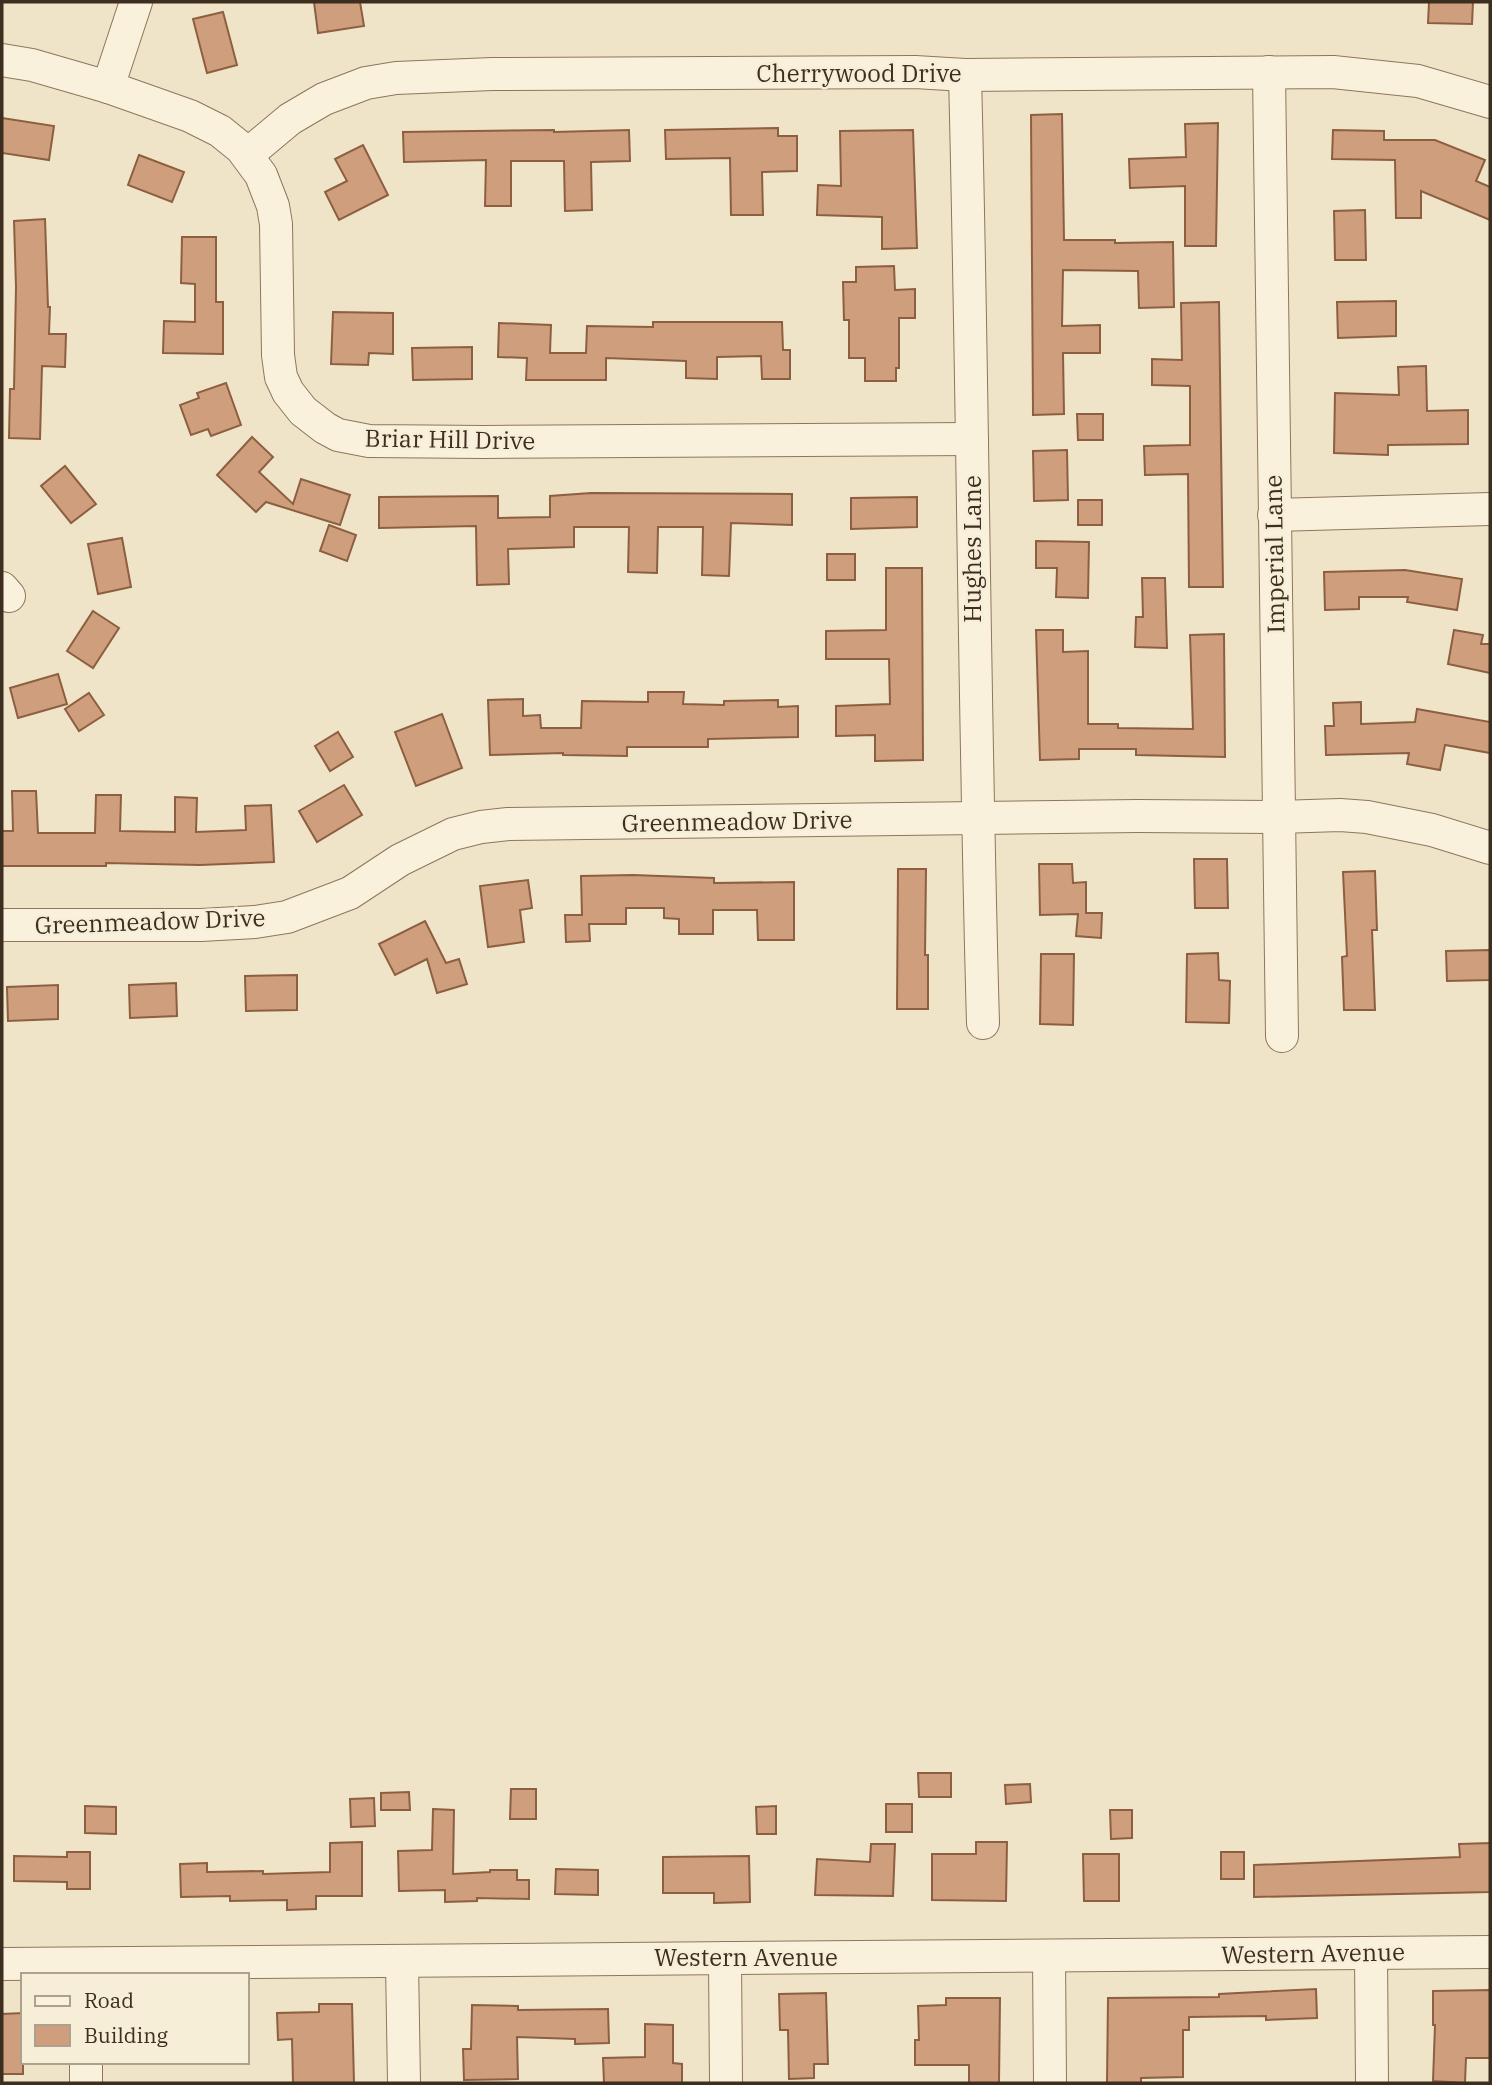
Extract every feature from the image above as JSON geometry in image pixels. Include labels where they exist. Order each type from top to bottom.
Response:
[{"type":"street","points":[[108,88],[136,2]]},
{"type":"street","name":"Briar Hill Drive","points":[[2,60],[32,65],[190,116],[220,131],[247,155],[261,175],[273,206],[276,224],[278,355],[282,377],[288,392],[303,411],[338,435],[369,441],[471,442],[972,439]]},
{"type":"street","name":"Cherrywood Drive","points":[[247,155],[290,118],[324,99],[366,83],[396,78],[492,74],[915,72],[965,75],[1333,72],[1418,80],[1490,102]]},
{"type":"street","name":"Imperial Lane","points":[[1269,72],[1282,1036]]},
{"type":"street","name":"Hughes Lane","points":[[965,75],[977,819],[983,1023]]},
{"type":"street","points":[[1274,514],[1490,509]]},
{"type":"street","name":"Greenmeadow Drive","points":[[2,925],[201,925],[287,917],[350,893],[427,845],[453,834],[508,824],[1340,815],[1367,817],[1432,830],[1490,848]]},
{"type":"street","name":"Western Avenue","points":[[2,1964],[87,1969],[725,1958],[1490,1952]]},
{"type":"street","points":[[1371,1953],[1372,2083]]},
{"type":"street","points":[[1049,1956],[1050,2083]]},
{"type":"street","points":[[725,1958],[726,2083]]},
{"type":"street","points":[[402,1962],[404,2083]]},
{"type":"street","points":[[86,2064],[86,2083]]},
{"type":"building","points":[[314,2],[360,2],[364,26],[318,33]]},
{"type":"building","points":[[1429,2],[1473,2],[1472,24],[1428,23]]},
{"type":"building","points":[[223,12],[237,65],[207,73],[193,19]]},
{"type":"building","points":[[1062,114],[1064,240],[1173,242],[1174,307],[1139,308],[1138,271],[1063,270],[1062,326],[1100,325],[1100,353],[1063,353],[1064,414],[1033,415],[1031,115]]},
{"type":"building","points":[[2,118],[54,126],[49,160],[2,153]]},
{"type":"building","points":[[1218,123],[1216,246],[1185,246],[1185,186],[1130,188],[1129,159],[1186,157],[1185,124]]},
{"type":"building","points":[[778,128],[778,136],[797,136],[797,171],[762,172],[763,215],[731,215],[730,158],[666,159],[665,130]]},
{"type":"building","points":[[629,130],[630,161],[591,162],[592,210],[565,211],[564,161],[511,161],[511,206],[485,206],[486,160],[404,162],[403,132]]},
{"type":"building","points":[[913,130],[917,248],[882,249],[882,217],[817,215],[818,185],[841,186],[840,131]]},
{"type":"building","points":[[1333,130],[1384,131],[1384,140],[1435,140],[1485,160],[1476,181],[1490,187],[1490,220],[1421,191],[1421,218],[1396,218],[1395,160],[1332,159]]},
{"type":"building","points":[[363,145],[388,195],[339,220],[325,192],[347,181],[335,159]]},
{"type":"building","points":[[139,155],[184,172],[172,202],[128,185]]},
{"type":"building","points":[[1365,210],[1366,260],[1335,260],[1334,211]]},
{"type":"building","points":[[45,219],[49,334],[66,334],[65,367],[42,366],[40,439],[9,438],[10,389],[14,389],[14,221]]},
{"type":"building","points":[[182,237],[216,237],[216,302],[223,302],[223,354],[163,353],[164,321],[195,322],[195,284],[181,283]]},
{"type":"building","points":[[894,266],[895,290],[915,289],[915,318],[899,318],[899,368],[896,368],[896,381],[865,381],[865,358],[849,358],[849,320],[844,320],[843,282],[856,282],[856,267]]},
{"type":"building","points":[[1396,301],[1396,336],[1338,338],[1337,302]]},
{"type":"building","points":[[1219,302],[1223,587],[1189,587],[1188,474],[1145,475],[1144,446],[1190,445],[1190,386],[1152,385],[1152,359],[1182,360],[1181,303]]},
{"type":"building","points":[[333,312],[393,313],[393,354],[369,353],[368,365],[331,364]]},
{"type":"building","points":[[653,322],[782,322],[783,350],[790,350],[790,379],[762,379],[761,356],[717,357],[717,379],[686,378],[686,361],[606,358],[606,380],[526,380],[527,358],[498,357],[499,323],[551,325],[550,353],[586,353],[587,326],[653,327]]},
{"type":"building","points":[[472,347],[472,379],[413,380],[412,348]]},
{"type":"building","points":[[1426,366],[1427,411],[1468,410],[1468,444],[1388,445],[1388,455],[1334,453],[1335,393],[1399,395],[1398,367]]},
{"type":"building","points":[[226,383],[241,425],[211,436],[208,429],[191,435],[180,405],[199,398],[197,393]]},
{"type":"building","points":[[1077,414],[1103,414],[1103,440],[1078,440]]},
{"type":"building","points":[[252,437],[273,457],[259,472],[293,504],[301,479],[350,495],[340,525],[266,502],[256,512],[217,475]]},
{"type":"building","points":[[1067,450],[1068,500],[1034,501],[1033,451]]},
{"type":"building","points":[[65,466],[96,504],[71,523],[41,486]]},
{"type":"building","points":[[591,493],[792,494],[792,525],[731,523],[729,576],[702,575],[703,527],[658,527],[657,573],[628,572],[629,527],[574,527],[574,547],[508,549],[509,584],[477,585],[476,526],[379,528],[379,497],[498,496],[498,518],[550,517],[550,496]]},
{"type":"building","points":[[917,497],[917,527],[851,529],[851,498]]},
{"type":"building","points":[[1078,500],[1102,500],[1102,525],[1078,525]]},
{"type":"building","points":[[329,525],[356,535],[347,561],[320,551]]},
{"type":"building","points":[[122,538],[131,587],[98,594],[88,544]]},
{"type":"building","points":[[1036,541],[1089,542],[1088,598],[1056,597],[1057,568],[1036,568]]},
{"type":"building","points":[[827,554],[855,554],[855,580],[827,580]]},
{"type":"building","points":[[886,568],[922,568],[923,760],[875,761],[875,735],[836,736],[836,706],[890,704],[889,659],[826,659],[826,631],[886,630]]},
{"type":"building","points":[[1405,570],[1462,579],[1457,610],[1407,602],[1408,597],[1359,597],[1359,609],[1325,610],[1324,572]]},
{"type":"building","points":[[1142,578],[1165,578],[1167,648],[1135,647],[1136,617],[1143,617]]},
{"type":"building","points":[[93,611],[119,628],[93,668],[67,651]]},
{"type":"building","points":[[1036,630],[1063,630],[1063,652],[1088,651],[1088,724],[1118,724],[1118,728],[1193,729],[1190,635],[1224,634],[1225,757],[1136,755],[1136,749],[1079,749],[1079,759],[1040,760]]},
{"type":"building","points":[[1454,630],[1483,635],[1481,644],[1490,644],[1490,673],[1448,664]]},
{"type":"building","points":[[58,674],[67,704],[18,718],[10,688]]},
{"type":"building","points":[[648,692],[684,692],[683,704],[724,705],[724,701],[778,700],[778,707],[798,706],[798,737],[708,739],[708,747],[627,747],[627,756],[563,753],[490,755],[488,700],[523,699],[523,716],[540,715],[541,728],[581,728],[582,701],[648,702]]},
{"type":"building","points":[[89,693],[104,715],[79,731],[65,709]]},
{"type":"building","points":[[1361,702],[1361,724],[1415,722],[1417,709],[1490,722],[1490,753],[1445,745],[1440,770],[1407,764],[1409,753],[1326,755],[1325,726],[1334,726],[1333,703]]},
{"type":"building","points":[[442,714],[462,768],[416,786],[395,732]]},
{"type":"building","points":[[338,732],[353,757],[330,771],[315,746]]},
{"type":"building","points":[[344,785],[362,815],[317,842],[299,811]]},
{"type":"building","points":[[12,791],[36,791],[38,833],[95,833],[96,795],[121,795],[120,831],[175,832],[175,797],[197,798],[196,832],[246,830],[245,806],[271,805],[274,862],[2,866],[2,831],[13,831]]},
{"type":"building","points":[[1194,859],[1227,859],[1228,908],[1195,908]]},
{"type":"building","points":[[1039,864],[1072,864],[1073,883],[1086,882],[1086,913],[1102,913],[1101,938],[1076,936],[1078,914],[1040,915]]},
{"type":"building","points":[[898,869],[926,869],[925,955],[928,955],[928,1009],[897,1009]]},
{"type":"building","points":[[1375,871],[1377,930],[1372,930],[1375,1010],[1344,1010],[1342,957],[1347,956],[1343,872]]},
{"type":"building","points":[[581,876],[714,878],[714,883],[794,882],[794,940],[758,940],[757,910],[713,910],[713,934],[679,934],[679,919],[664,918],[664,908],[626,908],[626,924],[589,924],[590,941],[566,942],[565,915],[582,915]]},
{"type":"building","points":[[528,880],[532,908],[520,910],[524,942],[488,947],[480,886]]},
{"type":"building","points":[[425,921],[446,963],[459,959],[467,984],[437,993],[427,959],[395,975],[379,944]]},
{"type":"building","points":[[1490,950],[1490,980],[1447,981],[1446,951]]},
{"type":"building","points":[[1218,953],[1219,980],[1230,981],[1229,1023],[1186,1022],[1187,954]]},
{"type":"building","points":[[1041,954],[1074,954],[1073,1025],[1040,1024]]},
{"type":"building","points":[[297,975],[297,1010],[246,1011],[245,976]]},
{"type":"building","points":[[176,983],[177,1016],[130,1018],[129,985]]},
{"type":"building","points":[[58,985],[58,1019],[8,1021],[7,987]]},
{"type":"building","points":[[918,1773],[951,1773],[951,1797],[919,1797]]},
{"type":"building","points":[[1030,1784],[1031,1802],[1006,1804],[1005,1785]]},
{"type":"building","points":[[511,1789],[536,1789],[536,1819],[510,1819]]},
{"type":"building","points":[[409,1792],[410,1810],[381,1810],[381,1793]]},
{"type":"building","points":[[374,1798],[375,1826],[351,1827],[350,1799]]},
{"type":"building","points":[[886,1804],[912,1804],[912,1832],[886,1832]]},
{"type":"building","points":[[85,1806],[116,1807],[116,1834],[85,1833]]},
{"type":"building","points":[[776,1806],[776,1834],[757,1834],[756,1807]]},
{"type":"building","points":[[433,1809],[454,1810],[453,1874],[517,1870],[517,1880],[529,1880],[529,1899],[477,1898],[477,1901],[445,1902],[445,1890],[399,1891],[398,1851],[432,1850]]},
{"type":"building","points":[[1110,1810],[1132,1810],[1132,1838],[1111,1839]]},
{"type":"building","points":[[362,1842],[362,1896],[316,1896],[316,1909],[287,1910],[287,1900],[230,1901],[230,1896],[181,1897],[180,1864],[207,1863],[207,1872],[330,1872],[330,1843]]},
{"type":"building","points":[[976,1842],[1007,1842],[1006,1901],[932,1900],[932,1854],[976,1854]]},
{"type":"building","points":[[1490,1843],[1490,1892],[1254,1897],[1254,1865],[1460,1857],[1459,1844]]},
{"type":"building","points":[[871,1844],[895,1844],[893,1896],[815,1895],[817,1859],[870,1862]]},
{"type":"building","points":[[67,1852],[90,1852],[90,1889],[67,1889],[67,1882],[14,1881],[14,1856],[67,1857]]},
{"type":"building","points":[[1221,1852],[1244,1852],[1244,1879],[1221,1879]]},
{"type":"building","points":[[1083,1854],[1119,1854],[1119,1901],[1084,1901]]},
{"type":"building","points":[[749,1856],[750,1902],[714,1903],[714,1893],[663,1893],[663,1857]]},
{"type":"building","points":[[556,1869],[598,1870],[598,1895],[555,1894]]},
{"type":"building","points":[[1316,1989],[1317,2018],[1266,2020],[1266,2016],[1189,2017],[1189,2030],[1183,2030],[1183,2077],[1141,2078],[1141,2083],[1107,2083],[1108,1998],[1219,1997],[1219,1994]]},
{"type":"building","points":[[1490,1990],[1490,2058],[1466,2058],[1465,2083],[1433,2081],[1433,1991]]},
{"type":"building","points":[[826,1993],[828,2064],[814,2064],[814,2078],[789,2079],[788,2030],[780,2030],[779,1994]]},
{"type":"building","points":[[946,1998],[1000,1998],[999,2083],[969,2083],[969,2065],[915,2065],[915,2040],[919,2040],[918,2006],[946,2005]]},
{"type":"building","points":[[319,2004],[352,2004],[354,2083],[293,2083],[292,2039],[278,2040],[277,2013],[319,2012]]},
{"type":"building","points":[[472,2005],[518,2006],[518,2010],[608,2009],[609,2043],[575,2044],[575,2039],[517,2037],[518,2079],[464,2080],[463,2049],[471,2049]]},
{"type":"building","points":[[21,2013],[23,2074],[2,2074],[2,2014]]},
{"type":"building","points":[[645,2024],[673,2025],[673,2063],[682,2064],[682,2083],[604,2083],[603,2058],[645,2057]]}]
